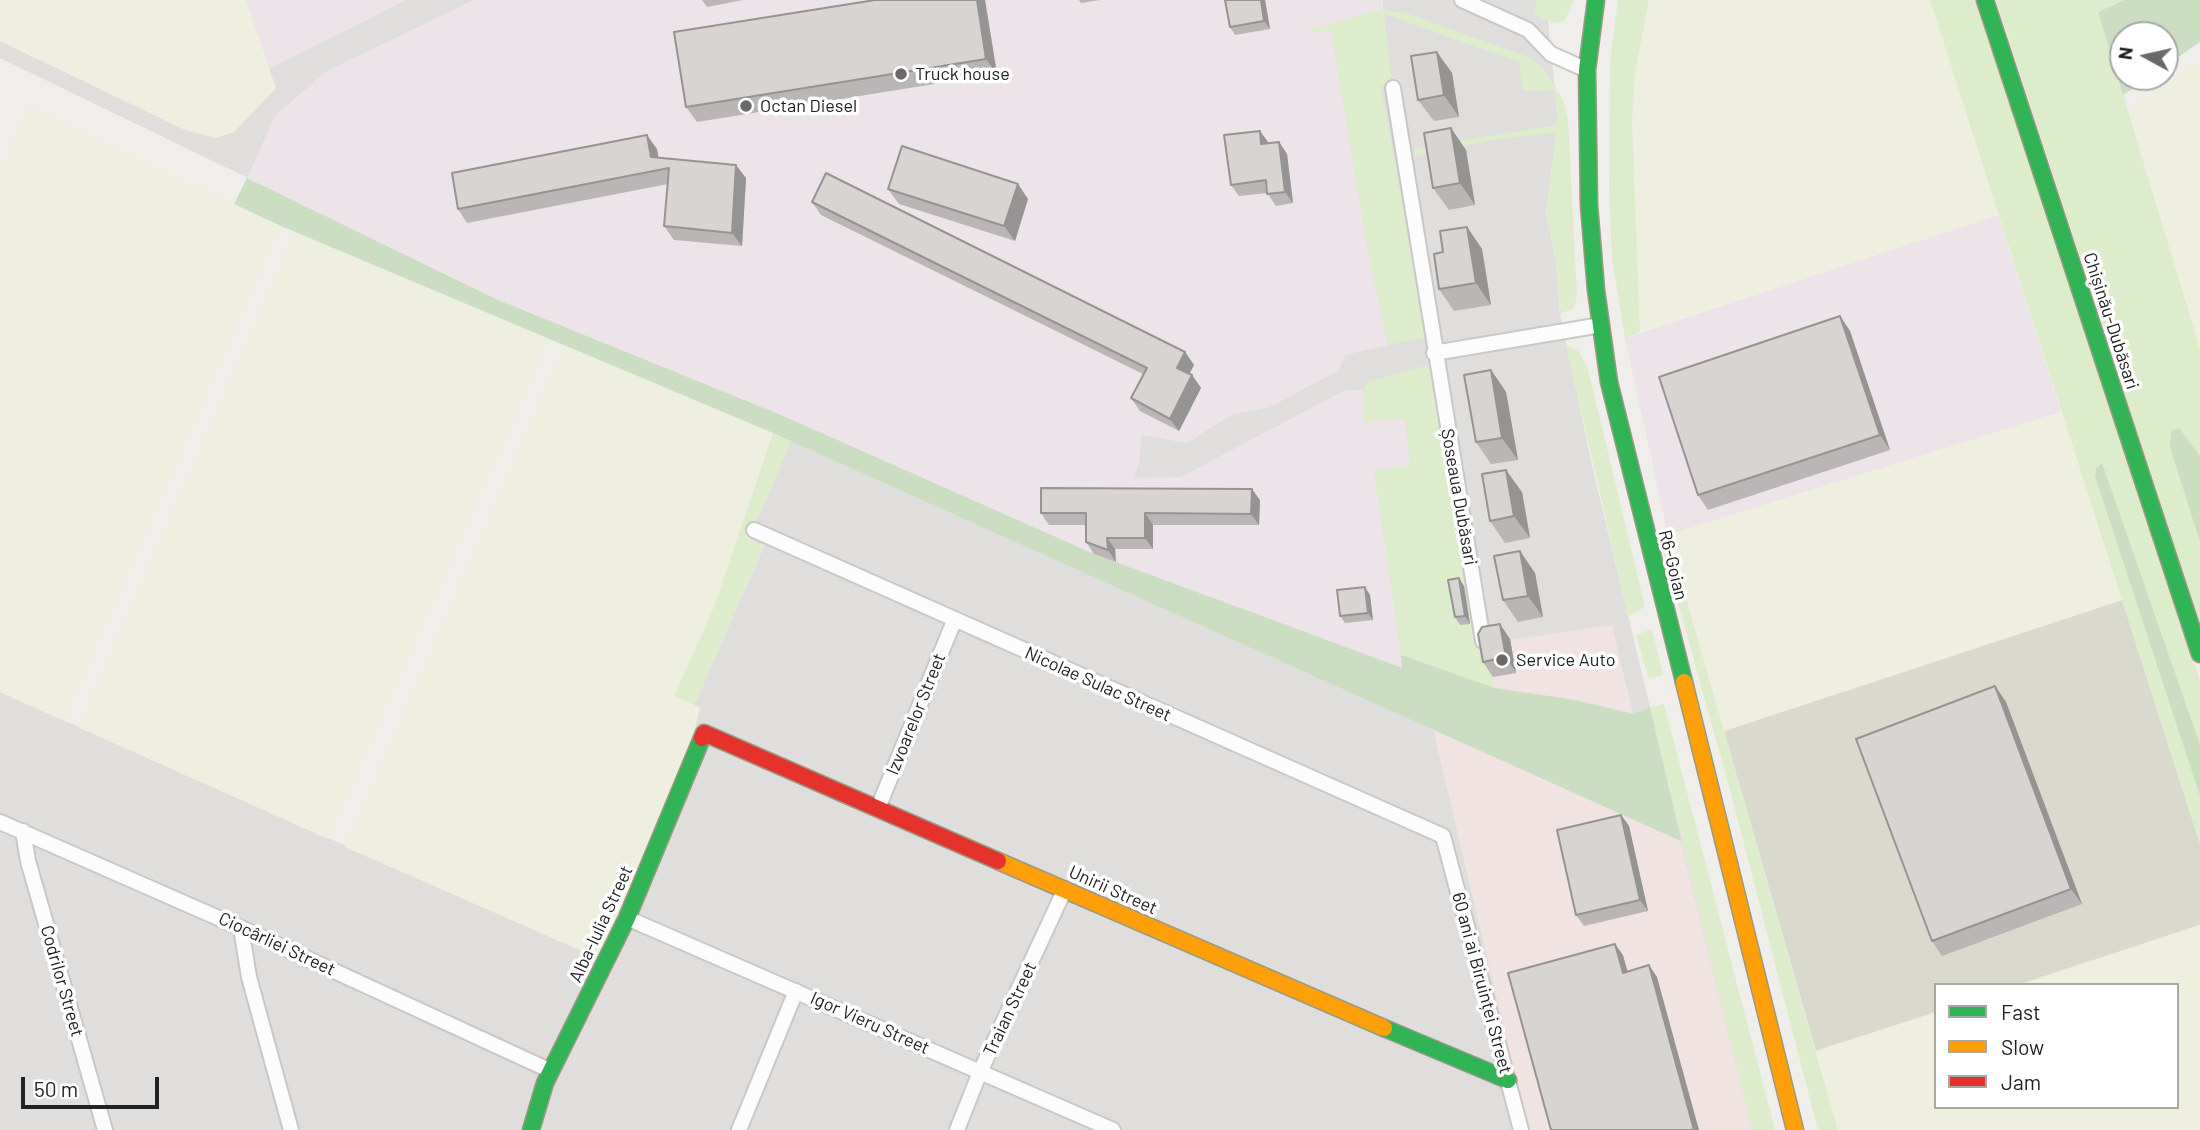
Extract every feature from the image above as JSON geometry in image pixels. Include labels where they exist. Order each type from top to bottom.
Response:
[{"type":"main road","name":"R6-Goian","points":[[1596,0],[1587,70],[1588,205],[1609,382],[1795,1130]]},
{"type":"main road","name":"Chișinău-Dubăsari","points":[[1985,0],[2200,654]]},
{"type":"main road","name":"Unirii Street","points":[[704,733],[1508,1080]]},
{"type":"main road","name":"Alba-Iulia Street","points":[[531,1130],[551,1071],[627,918],[704,733]]},
{"type":"street","points":[[1462,0],[1528,30],[1551,54],[1587,70]]},
{"type":"street","name":"Șoseaua Dubăsari","points":[[1393,88],[1434,353],[1483,641]]},
{"type":"street","points":[[1434,353],[1601,326]]},
{"type":"street","name":"Nicolae Sulac Street","points":[[754,530],[1443,836]]},
{"type":"street","name":"Izvoarelor Street","points":[[878,808],[954,621]]},
{"type":"street","name":"Ciocârliei Street","points":[[0,821],[241,928],[551,1071]]},
{"type":"street","name":"Codrilor Street","points":[[23,831],[27,861],[105,1130]]},
{"type":"street","name":"60 ani ai Biruinței Street","points":[[1443,836],[1521,1130]]},
{"type":"street","name":"Traian Street","points":[[957,1130],[1065,889]]},
{"type":"street","name":"Igor Vieru Street","points":[[627,918],[1113,1130]]},
{"type":"street","points":[[241,928],[249,977],[291,1130]]},
{"type":"street","points":[[739,1130],[796,990]]},
{"type":"shaded area","points":[[0,0],[1550,0],[1548,21],[1558,122],[1546,213],[1556,261],[1560,314],[1593,470],[1752,1130],[0,1130],[0,692],[598,958],[699,708],[694,705],[764,546],[749,539],[791,441],[0,58]]},
{"type":"shaded area","points":[[246,0],[406,0],[269,69]]},
{"type":"shaded area","points":[[474,0],[1383,0],[1383,14],[1331,30],[1368,251],[1388,345],[1345,355],[1338,371],[1270,407],[1231,415],[1187,443],[1142,435],[1139,463],[1134,478],[1181,477],[1345,390],[1363,390],[1363,422],[1405,418],[1410,465],[1375,471],[1403,668],[1094,554],[796,422],[498,300],[247,178],[275,116],[325,72]]},
{"type":"shaded area","points":[[1998,215],[2061,412],[1668,535],[1625,338]]},
{"type":"shaded area","points":[[2122,600],[2200,844],[2200,925],[2024,983],[1934,983],[1934,1013],[1816,1051],[1724,731]]},
{"type":"shaded area","points":[[1612,625],[1633,714],[1575,700],[1494,688],[1488,643]]},
{"type":"shaded area","points":[[1433,729],[1681,841],[1752,1130],[1528,1130]]},
{"type":"green space","points":[[0,0],[246,0],[276,88],[234,132],[216,138],[185,130],[0,41]]},
{"type":"green space","points":[[1536,0],[1574,0],[1564,22],[1555,23],[1534,15]]},
{"type":"green space","points":[[1618,0],[1649,0],[1635,73],[1632,123],[1640,332],[1625,338],[1612,258],[1609,192],[1610,62]]},
{"type":"green space","points":[[1649,0],[1930,0],[1998,215],[1640,332],[1632,123],[1635,73]]},
{"type":"green space","points":[[1930,0],[1977,0],[2200,681],[2200,844]]},
{"type":"green space","points":[[1996,0],[2124,0],[2098,12],[2109,48],[2109,91],[2122,91],[2200,349],[2200,624]]},
{"type":"green space","points":[[2124,0],[2200,0],[2200,42],[2179,56],[2179,21],[2109,21],[2109,49],[2098,12]]},
{"type":"green space","points":[[1383,9],[1409,14],[1531,58],[1542,67],[1563,99],[1568,119],[1577,296],[1574,308],[1560,314],[1556,261],[1546,213],[1556,133],[1504,138],[1415,156],[1414,148],[1551,126],[1558,122],[1555,90],[1523,91],[1519,62],[1384,14],[1392,83],[1381,87],[1427,337],[1388,345],[1368,251],[1331,30],[1312,33],[1310,29]]},
{"type":"green space","points":[[2200,60],[2200,349],[2128,110],[2155,91],[2179,91],[2179,75]]},
{"type":"green space","points":[[28,106],[281,226],[64,721],[0,692],[0,170]]},
{"type":"green space","points":[[247,178],[498,300],[781,415],[1094,554],[1402,668],[1401,655],[1494,688],[1575,700],[1633,714],[1650,707],[1681,841],[773,433],[281,226],[234,204]]},
{"type":"green space","points":[[295,231],[550,339],[328,839],[78,727]]},
{"type":"green space","points":[[564,345],[773,433],[714,607],[674,696],[700,708],[687,761],[598,958],[345,847]]},
{"type":"green space","points":[[1566,345],[1578,350],[1588,369],[1645,607],[1628,616]]},
{"type":"green space","points":[[1429,365],[1479,645],[1488,643],[1494,688],[1401,655],[1374,471],[1410,465],[1405,418],[1363,422],[1363,390],[1367,382]]},
{"type":"green space","points":[[2061,412],[2122,600],[1724,731],[1668,535]]},
{"type":"green space","points":[[2179,428],[2200,456],[2200,542],[2170,447],[2171,431]]},
{"type":"green space","points":[[773,433],[791,441],[749,539],[764,545],[694,705],[674,696],[714,607]]},
{"type":"green space","points":[[2102,463],[2200,745],[2200,796],[2095,476],[2096,469]]},
{"type":"green space","points":[[1659,535],[1668,535],[1838,1130],[1818,1130],[1729,786]]},
{"type":"green space","points":[[1652,629],[1663,675],[1649,679],[1636,635]]},
{"type":"green space","points":[[1664,704],[1775,1130],[1752,1130],[1650,707]]},
{"type":"green space","points":[[2200,925],[2200,1130],[1838,1130],[1816,1051],[1934,1013],[1934,1109],[2179,1109],[2179,983],[2024,983]]},
{"type":"building","points":[[875,0],[977,0],[986,59],[686,107],[674,32]]},
{"type":"building","points":[[1225,0],[1261,0],[1264,21],[1230,27]]},
{"type":"building","points":[[1437,52],[1444,95],[1418,100],[1411,56]]},
{"type":"building","points":[[1451,128],[1460,183],[1433,188],[1424,133]]},
{"type":"building","points":[[1260,131],[1261,144],[1279,142],[1285,192],[1267,194],[1266,180],[1231,185],[1224,135]]},
{"type":"building","points":[[647,135],[651,157],[736,165],[732,233],[664,226],[669,168],[458,209],[452,173]]},
{"type":"building","points":[[902,146],[1018,184],[1004,226],[888,189]]},
{"type":"building","points":[[826,173],[1185,352],[1177,368],[1192,375],[1170,419],[1131,398],[1147,368],[812,202]]},
{"type":"building","points":[[1467,227],[1476,283],[1439,289],[1434,254],[1443,252],[1440,231]]},
{"type":"building","points":[[1840,316],[1880,435],[1698,495],[1659,377]]},
{"type":"building","points":[[1491,370],[1502,438],[1476,442],[1464,375]]},
{"type":"building","points":[[1506,470],[1514,516],[1490,521],[1482,474]]},
{"type":"building","points":[[1041,488],[1252,489],[1251,514],[1145,513],[1145,538],[1107,538],[1108,550],[1086,542],[1086,513],[1041,513]]},
{"type":"building","points":[[1520,551],[1528,596],[1503,600],[1494,556]]},
{"type":"building","points":[[1459,578],[1465,616],[1455,617],[1448,580]]},
{"type":"building","points":[[1365,587],[1368,613],[1340,616],[1337,590]]},
{"type":"building","points":[[1500,624],[1506,657],[1483,662],[1478,634],[1482,627]]},
{"type":"building","points":[[1995,686],[2071,889],[1932,941],[1856,739]]},
{"type":"building","points":[[1621,815],[1640,900],[1576,915],[1557,830]]},
{"type":"building","points":[[1615,944],[1623,973],[1649,965],[1694,1130],[1551,1130],[1508,973]]},
{"type":"traffic: fast","points":[[1596,0],[1587,70],[1589,205],[1596,290],[1609,382],[1684,682]]},
{"type":"traffic: fast","points":[[1985,0],[2200,654]]},
{"type":"traffic: fast","points":[[531,1130],[545,1083],[627,918],[702,738]]},
{"type":"traffic: fast","points":[[1384,1028],[1508,1080]]},
{"type":"traffic: slow","points":[[1684,682],[1795,1130]]},
{"type":"traffic: slow","points":[[998,861],[1384,1028]]},
{"type":"traffic: jam","points":[[702,738],[704,733],[998,861]]},
{"type":"place","name":"Truck house","points":[[901,74]]},
{"type":"place","name":"Octan Diesel","points":[[746,106]]},
{"type":"place","name":"Service Auto","points":[[1502,660]]}]
